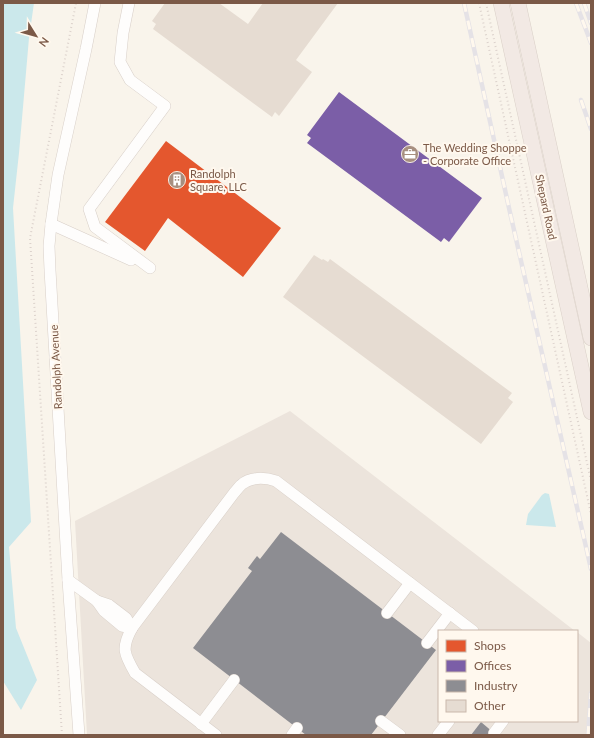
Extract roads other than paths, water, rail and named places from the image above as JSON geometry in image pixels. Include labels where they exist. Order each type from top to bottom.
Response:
[{"type":"highway","name":"Shepard Road","points":[[501,3],[591,412]]},
{"type":"highway","name":"Shepard Road","points":[[518,3],[591,338]]},
{"type":"street","name":"Randolph Avenue","points":[[79,735],[68,580],[50,270],[50,246],[51,224],[58,175],[86,49],[94,3]]},
{"type":"street","points":[[51,224],[150,268],[95,227],[89,209],[165,106],[130,80],[120,62],[123,33],[129,3]]},
{"type":"street","points":[[216,735],[135,673],[124,648],[132,628],[241,485],[250,480],[269,478],[276,481],[472,630]]},
{"type":"street","points":[[68,580],[97,601],[109,605],[126,618],[132,628]]},
{"type":"street","points":[[387,613],[410,583]]},
{"type":"street","points":[[427,643],[450,613]]},
{"type":"street","points":[[201,724],[234,680]]},
{"type":"street","points":[[381,721],[400,735]]},
{"type":"street","points":[[438,735],[448,722]]},
{"type":"street","points":[[494,733],[502,722]]},
{"type":"water","points":[[3,3],[34,3],[29,38],[13,208],[31,522],[9,547],[16,628],[37,680],[21,710],[3,681]]},
{"type":"water","points":[[545,493],[549,494],[556,527],[526,525],[528,514]]},
{"type":"railway","points":[[464,3],[591,569]]},
{"type":"railway","points":[[576,3],[591,43]]},
{"type":"railway","points":[[584,3],[591,23]]},
{"type":"railway","points":[[581,100],[591,129]]},
{"type":"railway","points":[[588,735],[591,693]]},
{"type":"place","name":"The Wedding Shoppe - Corporate Office","points":[[410,154]]},
{"type":"place","name":"Randolph Square, LLC","points":[[177,180]]}]
